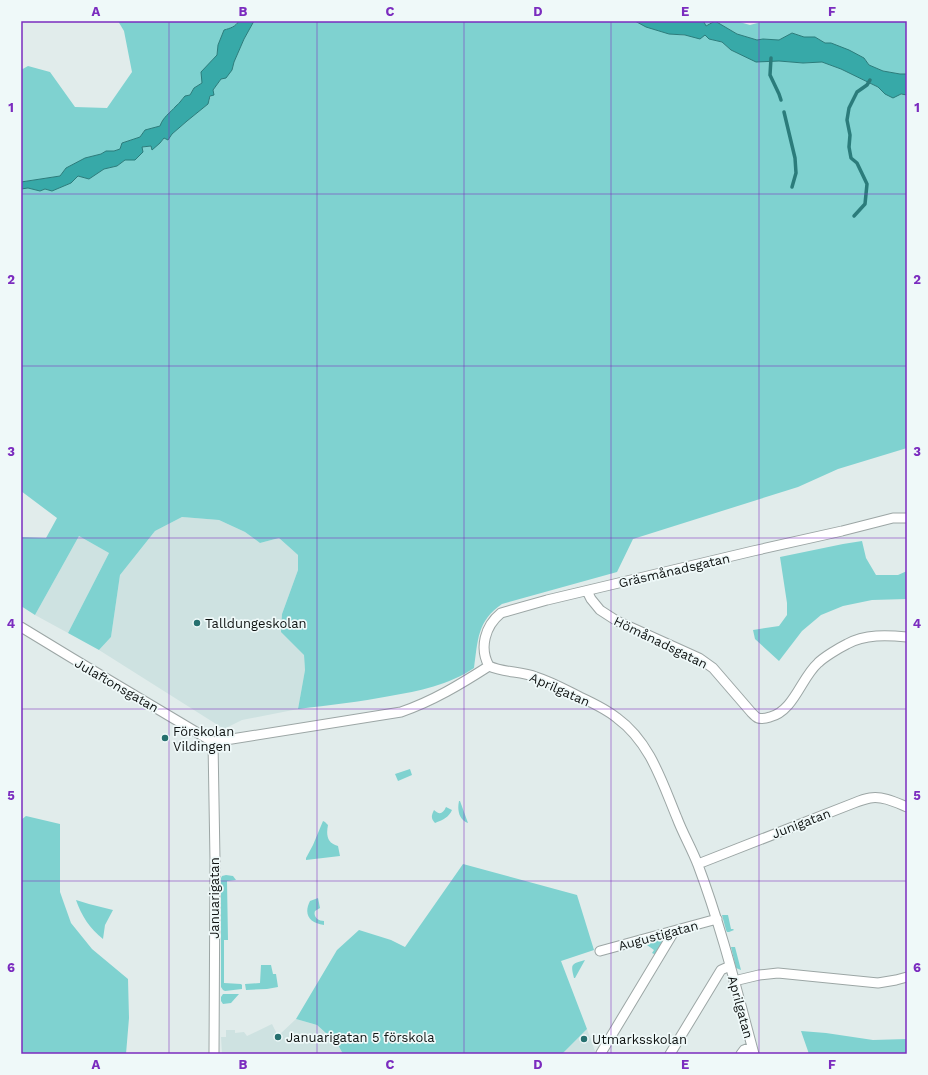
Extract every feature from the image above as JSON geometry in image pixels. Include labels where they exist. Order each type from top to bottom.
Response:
[{"type":"street","name":"Gräsmånadsgatan","points":[[489,666],[484,654],[486,634],[495,618],[501,613],[547,600],[893,518],[907,518]]},
{"type":"street","name":"Hömånadsgatan","points":[[587,591],[591,599],[600,610],[616,622],[699,658],[713,668],[757,718],[774,716],[782,711],[791,701],[818,662],[847,643],[864,638],[879,636],[907,637]]},
{"type":"street","name":"Julaftonsgatan","points":[[21,627],[213,742]]},
{"type":"street","points":[[213,742],[401,712],[447,692],[489,666]]},
{"type":"street","name":"Aprilgatan","points":[[489,666],[497,670],[522,673],[536,677],[558,686],[616,717],[637,737],[652,761],[698,864],[717,919],[753,1051],[744,1050],[741,1054]]},
{"type":"street","name":"Januarigatan","points":[[213,742],[215,860],[214,1054]]},
{"type":"street","name":"Junigatan","points":[[698,864],[869,798],[886,799],[907,807]]},
{"type":"street","name":"Augustigatan","points":[[600,951],[717,919]]},
{"type":"street","points":[[601,1053],[672,935],[671,932]]},
{"type":"street","name":"Aprilgatan","points":[[670,1054],[721,970],[730,966]]},
{"type":"street","points":[[734,981],[759,975],[778,974],[878,983],[907,977]]},
{"type":"shaded area","points":[[118,21],[239,21],[233,27],[224,30],[218,45],[217,55],[212,60],[202,83],[194,88],[190,95],[185,96],[165,118],[160,126],[145,130],[140,137],[122,143],[120,149],[106,151],[101,154],[85,158],[66,168],[60,176],[21,182],[21,70],[28,66],[50,72],[75,107],[107,108],[132,72],[124,31]]},
{"type":"shaded area","points":[[239,21],[254,21],[244,39],[232,70],[226,78],[221,79],[213,90],[214,95],[210,96],[208,104],[172,134],[168,140],[164,138],[152,150],[151,146],[142,147],[143,152],[135,160],[125,160],[117,166],[104,169],[89,179],[78,176],[71,183],[52,191],[45,189],[40,191],[28,188],[21,189],[21,182],[60,176],[66,168],[85,158],[101,154],[106,151],[120,149],[122,143],[140,137],[145,130],[160,126],[165,118],[185,96],[190,95],[194,88],[202,83],[201,72],[217,55],[218,45],[224,30],[233,27]]},
{"type":"shaded area","points":[[254,21],[635,21],[652,29],[666,33],[679,35],[705,35],[709,39],[722,42],[731,50],[739,54],[779,61],[803,63],[822,62],[841,69],[878,87],[885,94],[907,95],[907,448],[838,469],[798,487],[633,539],[617,572],[502,604],[494,610],[483,624],[480,632],[474,668],[444,683],[412,692],[379,698],[298,709],[305,670],[304,655],[281,632],[282,614],[298,570],[298,555],[279,538],[260,543],[245,532],[219,520],[182,517],[155,531],[120,575],[111,637],[99,650],[68,633],[109,553],[79,536],[35,615],[21,606],[21,537],[46,538],[57,518],[21,491],[21,189],[28,188],[40,191],[45,189],[52,191],[71,183],[78,176],[89,179],[104,169],[117,166],[142,147],[152,146],[152,149],[164,138],[168,140],[172,134],[208,104],[213,90],[221,79],[232,70],[244,39]]},
{"type":"shaded area","points":[[635,21],[701,21],[704,22],[706,26],[715,21],[737,34],[757,40],[779,40],[792,33],[804,37],[815,37],[825,43],[831,43],[849,50],[864,58],[869,65],[883,71],[907,74],[907,95],[901,94],[893,98],[885,94],[878,87],[841,69],[822,62],[756,62],[731,50],[722,42],[709,39],[705,35],[700,39],[685,35],[669,34],[646,27]]},
{"type":"shaded area","points":[[701,21],[715,21],[705,26],[704,22]]},
{"type":"shaded area","points":[[715,21],[736,21],[750,25],[765,21],[907,21],[907,74],[883,71],[869,65],[864,58],[831,43],[825,43],[815,37],[804,37],[792,33],[779,40],[757,40],[737,34]]},
{"type":"shaded area","name":"Talldungeskolan","points":[[182,517],[219,520],[245,532],[260,543],[279,538],[298,555],[298,570],[282,614],[295,645],[304,654],[305,670],[298,709],[242,720],[224,729],[99,650],[111,637],[120,575],[155,531]]},
{"type":"shaded area","points":[[79,536],[109,553],[68,633],[35,615]]},
{"type":"shaded area","points":[[862,541],[866,558],[876,575],[898,575],[907,571],[907,599],[872,600],[843,606],[821,615],[802,631],[779,661],[755,639],[753,630],[779,626],[787,615],[787,603],[780,557]]},
{"type":"shaded area","points":[[410,769],[412,775],[398,781],[395,774]]},
{"type":"shaded area","points":[[459,801],[468,823],[463,820],[459,814]]},
{"type":"shaded area","points":[[446,807],[452,810],[449,815],[441,821],[435,823],[432,817],[434,810],[441,813]]},
{"type":"shaded area","points":[[26,816],[60,824],[60,892],[71,923],[92,949],[128,979],[129,1018],[126,1054],[21,1054],[21,820]]},
{"type":"shaded area","points":[[323,821],[328,825],[327,832],[329,841],[338,846],[340,856],[306,860],[306,858]]},
{"type":"shaded area","points":[[463,864],[577,895],[594,950],[561,961],[587,1029],[562,1054],[343,1054],[337,1043],[317,1025],[296,1019],[337,950],[359,930],[391,940],[405,947]]},
{"type":"shaded area","points":[[222,876],[233,876],[236,880],[227,881],[228,940],[224,940],[224,983],[241,984],[242,989],[225,991],[221,987],[221,878]]},
{"type":"shaded area","points":[[318,898],[320,908],[315,911],[315,917],[324,921],[324,925],[319,924],[309,918],[307,910],[310,901]]},
{"type":"shaded area","points":[[76,900],[113,910],[105,925],[103,939],[86,921]]},
{"type":"shaded area","points":[[722,915],[728,915],[731,929],[734,930],[727,932]]},
{"type":"shaded area","points":[[663,938],[664,940],[656,955],[652,953],[654,950],[647,945],[650,942]]},
{"type":"shaded area","points":[[731,947],[735,947],[741,970],[736,968]]},
{"type":"shaded area","points":[[585,960],[574,978],[572,969],[573,965],[577,962]]},
{"type":"shaded area","points":[[261,965],[271,965],[273,974],[276,974],[278,987],[246,990],[245,984],[260,983]]},
{"type":"shaded area","points":[[223,994],[239,994],[231,1003],[223,1004],[221,997]]},
{"type":"shaded area","name":"Januarigatan 5 förskola","points":[[296,1019],[317,1025],[337,1043],[343,1054],[222,1054],[221,1037],[226,1037],[226,1030],[235,1030],[235,1033],[244,1032],[247,1036],[272,1024],[278,1036]]},
{"type":"shaded area","name":"Utmarksskolan","points":[[587,1029],[596,1054],[562,1054]]},
{"type":"shaded area","points":[[801,1031],[873,1040],[907,1039],[907,1054],[809,1054]]},
{"type":"waterway","points":[[771,58],[770,75],[781,100]]},
{"type":"waterway","points":[[854,216],[865,204],[867,184],[857,163],[851,158],[849,147],[850,135],[847,120],[849,108],[857,92],[867,85],[870,80]]},
{"type":"waterway","points":[[784,112],[795,158],[796,173],[792,187]]},
{"type":"place","name":"Talldungeskolan","points":[[197,623]]},
{"type":"place","name":"Förskolan Vildingen","points":[[165,738]]},
{"type":"place","name":"Januarigatan 5 förskola","points":[[278,1037]]},
{"type":"place","name":"Utmarksskolan","points":[[584,1039]]}]
